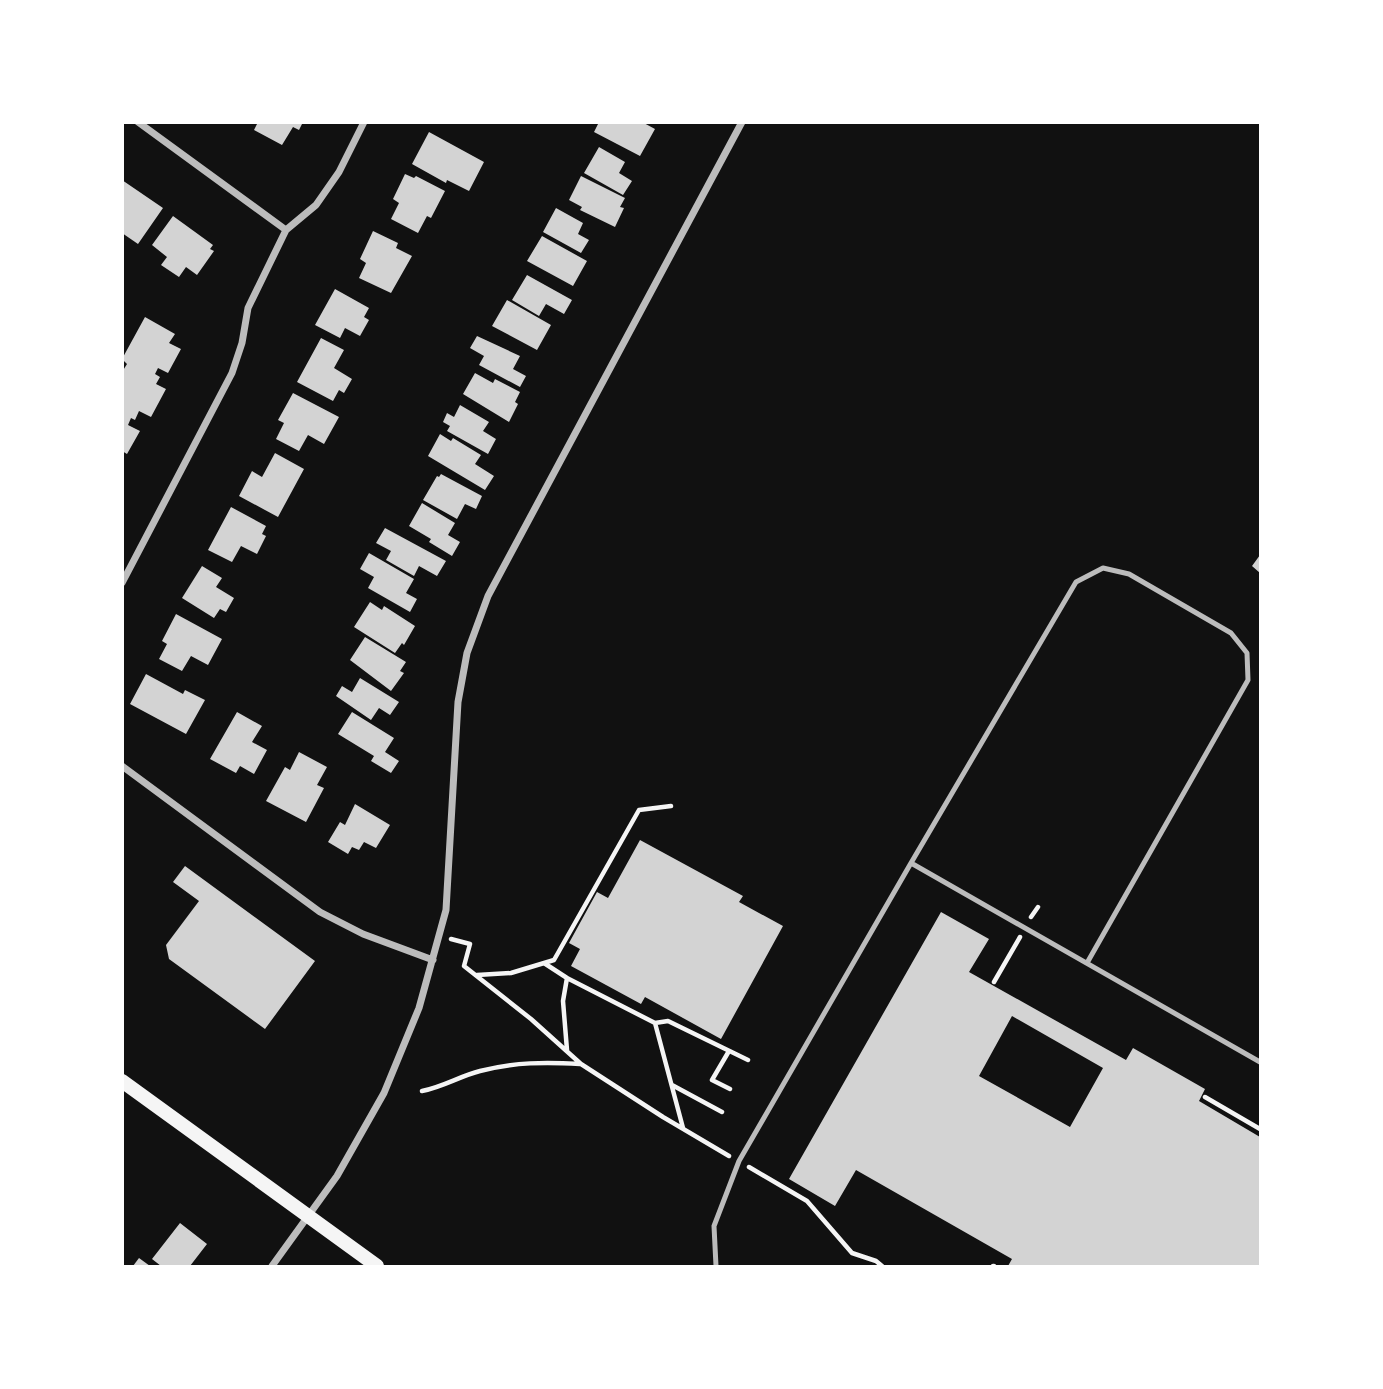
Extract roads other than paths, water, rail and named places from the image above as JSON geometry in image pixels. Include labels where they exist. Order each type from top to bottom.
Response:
[{"type":"main road","points":[[122,1082],[377,1266]]},
{"type":"street","points":[[138,122],[286,230]]},
{"type":"street","points":[[122,583],[232,373],[242,343],[248,308],[286,230],[316,205],[339,172],[364,122]]},
{"type":"street","points":[[272,1266],[337,1176],[384,1093],[419,1008],[446,911],[458,702],[467,653],[488,596],[742,122]]},
{"type":"street","points":[[122,766],[320,912],[363,934],[433,960]]},
{"type":"lane","points":[[716,1266],[714,1226],[739,1161],[1076,582],[1103,568],[1129,574],[1231,633],[1247,653],[1248,680],[1087,963]]},
{"type":"lane","points":[[911,863],[1261,1062]]}]
